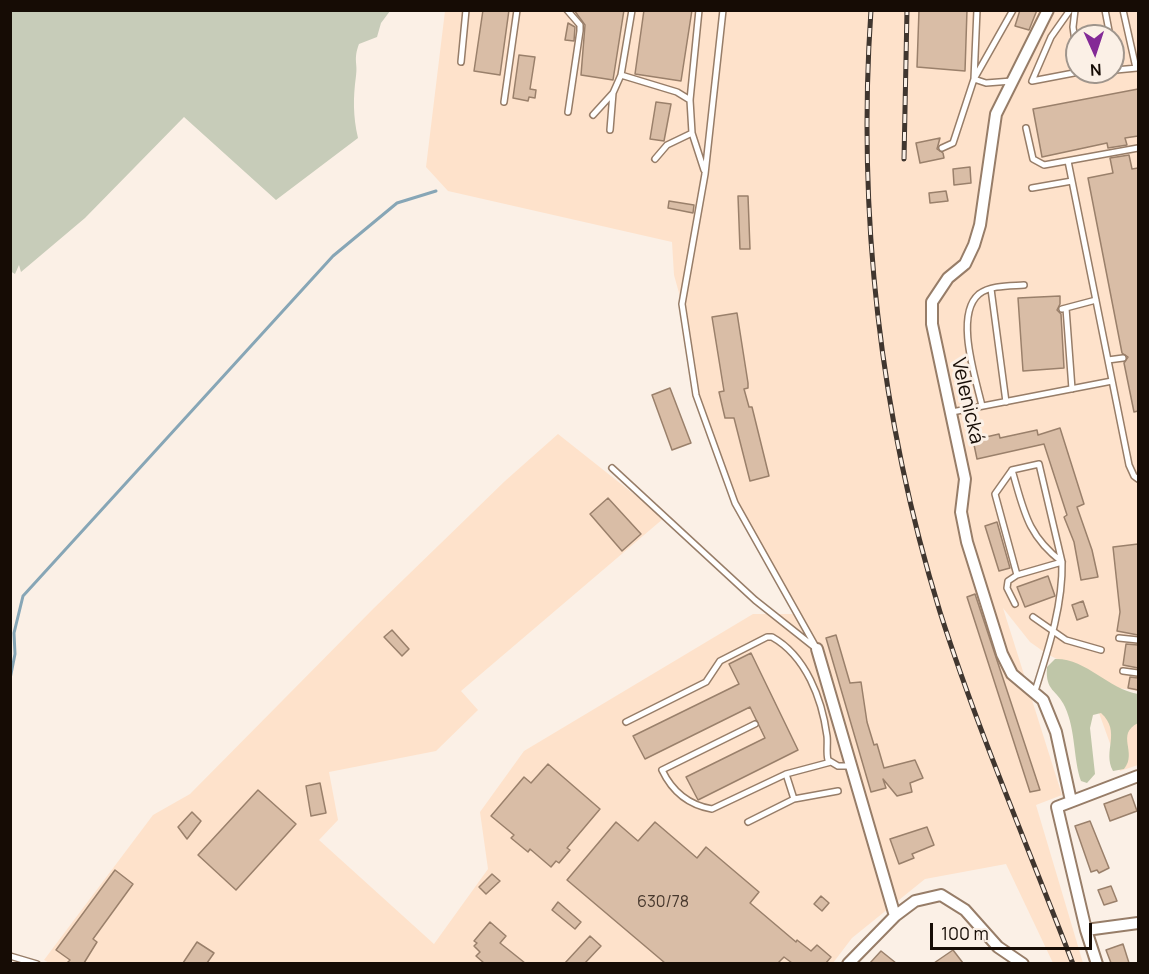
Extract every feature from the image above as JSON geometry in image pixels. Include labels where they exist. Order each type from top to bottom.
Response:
[{"type":"street","name":"Velenická","points":[[1048,10],[996,114],[980,225],[974,246],[965,264],[948,278],[932,302],[936,346],[965,479],[961,512],[967,542],[1002,654],[1012,674],[1043,700],[1056,732],[1071,801]]},
{"type":"street","points":[[817,649],[895,916]]},
{"type":"street","points":[[1097,963],[1086,930],[1056,807],[1138,776]]},
{"type":"street","points":[[848,963],[895,916],[915,901],[941,895],[965,910],[998,947],[1023,963]]},
{"type":"street","points":[[1086,930],[1138,923]]},
{"type":"lane","points":[[460,62],[466,10]]},
{"type":"lane","points":[[504,102],[516,10]]},
{"type":"lane","points":[[567,10],[579,25],[580,31],[568,112]]},
{"type":"lane","points":[[593,115],[613,93],[621,75],[632,10]]},
{"type":"lane","points":[[699,10],[690,100],[692,133],[705,174]]},
{"type":"lane","points":[[723,10],[705,174],[682,303],[696,395],[735,503],[817,649]]},
{"type":"lane","points":[[974,79],[977,10]]},
{"type":"lane","points":[[942,148],[953,143],[974,79],[1013,10]]},
{"type":"lane","points":[[1065,75],[1032,81],[1051,37],[1070,10]]},
{"type":"lane","points":[[1123,10],[1137,68]]},
{"type":"lane","points":[[621,75],[677,92],[690,100]]},
{"type":"lane","points":[[974,79],[986,83],[1012,81]]},
{"type":"lane","points":[[610,130],[613,93]]},
{"type":"lane","points":[[1026,128],[1030,150],[1038,164],[1138,148]]},
{"type":"lane","points":[[655,159],[667,145],[692,133]]},
{"type":"lane","points":[[1068,161],[1129,465],[1138,479]]},
{"type":"lane","points":[[1032,188],[1072,181]]},
{"type":"lane","points":[[982,406],[970,349],[968,312],[980,294],[991,289],[1024,285]]},
{"type":"lane","points":[[991,289],[1006,402]]},
{"type":"lane","points":[[1072,389],[1064,308],[1096,300]]},
{"type":"lane","points":[[1108,360],[1123,358]]},
{"type":"lane","points":[[952,412],[1112,381]]},
{"type":"lane","points":[[1017,575],[996,494],[1012,470],[1039,465],[1062,562],[1062,579],[1052,632],[1035,691]]},
{"type":"lane","points":[[612,468],[755,600],[817,649]]},
{"type":"lane","points":[[1012,470],[1027,518],[1035,535],[1043,547],[1062,562]]},
{"type":"lane","points":[[1015,604],[1007,588],[1008,581],[1017,575],[1062,562]]},
{"type":"lane","points":[[1033,617],[1052,632],[1081,646],[1101,650]]},
{"type":"lane","points":[[626,722],[706,682],[724,658],[767,637],[772,637],[802,664],[811,679],[827,736],[827,757],[831,762],[842,767],[852,765]]},
{"type":"lane","points":[[1119,638],[1138,640]]},
{"type":"lane","points":[[1123,671],[1138,673]]},
{"type":"lane","points":[[755,724],[662,770],[670,786],[684,798],[712,809],[786,774],[831,762]]},
{"type":"lane","points":[[786,774],[794,799]]},
{"type":"lane","points":[[748,822],[794,799],[838,791]]},
{"type":"lane","points":[[10,956],[37,963]]},
{"type":"shaded area","points":[[445,11],[1138,11],[1138,691],[1112,687],[1047,654],[1030,642],[1003,608],[1062,795],[1036,805],[1083,963],[1053,963],[1006,864],[925,879],[852,938],[833,963],[51,964],[44,960],[153,815],[190,794],[374,608],[505,481],[558,434],[664,518],[461,691],[478,710],[436,751],[329,772],[338,820],[319,840],[434,944],[488,869],[480,812],[524,751],[753,614],[798,614],[735,503],[696,395],[682,304],[674,275],[672,242],[448,191],[426,167]]},
{"type":"shaded area","points":[[1138,710],[1138,765],[1120,771],[1099,713]]},
{"type":"green space","points":[[11,10],[390,11],[381,23],[377,37],[359,44],[357,49],[354,107],[358,138],[276,200],[184,117],[85,218],[21,272],[19,265],[15,274],[10,271]]},
{"type":"green space","points":[[1055,659],[1077,663],[1117,686],[1138,694],[1138,723],[1128,733],[1129,756],[1124,769],[1113,771],[1109,756],[1110,727],[1101,713],[1093,715],[1090,728],[1095,774],[1087,783],[1081,781],[1069,716],[1048,681],[1047,667]]},
{"type":"building","points":[[483,10],[509,10],[500,75],[474,71]]},
{"type":"building","points":[[574,10],[624,10],[613,80],[581,75],[585,25]]},
{"type":"building","points":[[644,10],[692,10],[681,81],[635,74]]},
{"type":"building","points":[[919,10],[967,10],[965,71],[917,67]]},
{"type":"building","points":[[1020,10],[1037,10],[1029,30],[1015,26]]},
{"type":"building","points":[[568,23],[575,27],[574,41],[565,40]]},
{"type":"building","points":[[519,55],[535,57],[530,89],[536,90],[535,98],[529,97],[528,101],[513,98]]},
{"type":"building","points":[[1138,89],[1138,136],[1125,138],[1127,145],[1108,148],[1107,143],[1042,157],[1033,109]]},
{"type":"building","points":[[656,102],[671,104],[664,141],[650,139]]},
{"type":"building","points":[[940,138],[937,149],[943,153],[944,158],[920,163],[916,143]]},
{"type":"building","points":[[1129,155],[1132,169],[1138,168],[1138,411],[1134,412],[1124,363],[1128,357],[1122,353],[1088,178],[1113,173],[1110,158]]},
{"type":"building","points":[[970,167],[971,183],[954,185],[953,169]]},
{"type":"building","points":[[946,191],[948,201],[930,203],[929,193]]},
{"type":"building","points":[[738,196],[748,196],[750,249],[740,249]]},
{"type":"building","points":[[669,201],[694,205],[693,213],[668,208]]},
{"type":"building","points":[[1060,296],[1057,310],[1061,314],[1064,368],[1023,371],[1018,298]]},
{"type":"building","points":[[737,313],[748,383],[748,388],[744,389],[749,407],[752,407],[769,476],[750,481],[734,418],[725,418],[719,392],[724,391],[712,317]]},
{"type":"building","points":[[670,388],[691,443],[672,450],[652,395]]},
{"type":"building","points":[[1060,428],[1084,504],[1077,507],[1092,550],[1098,577],[1081,580],[1074,542],[1064,517],[1067,515],[1044,444],[977,459],[973,440],[999,434],[1000,438],[1037,430],[1038,435]]},
{"type":"building","points":[[608,498],[641,534],[622,551],[590,514]]},
{"type":"building","points":[[997,522],[1010,568],[999,571],[985,526]]},
{"type":"building","points":[[1138,544],[1138,635],[1117,631],[1120,612],[1113,547]]},
{"type":"building","points":[[1048,576],[1055,596],[1025,607],[1017,587]]},
{"type":"building","points":[[975,594],[1040,790],[1030,792],[967,597]]},
{"type":"building","points":[[1083,601],[1088,616],[1077,620],[1072,605]]},
{"type":"building","points":[[392,630],[409,649],[402,656],[384,637]]},
{"type":"building","points":[[836,635],[850,683],[861,682],[867,722],[884,768],[915,760],[923,778],[910,783],[912,792],[897,796],[883,779],[886,788],[871,792],[826,638]]},
{"type":"building","points":[[1126,644],[1138,645],[1138,668],[1123,665]]},
{"type":"building","points":[[751,653],[798,750],[698,800],[686,777],[765,738],[750,707],[645,759],[633,736],[739,684],[729,664]]},
{"type":"building","points":[[1130,677],[1138,678],[1138,690],[1128,688]]},
{"type":"building","points":[[548,764],[600,809],[567,848],[570,850],[559,863],[556,861],[551,867],[530,849],[528,852],[511,838],[514,835],[491,816],[524,777],[531,783]]},
{"type":"building","points":[[320,783],[326,813],[311,816],[306,786]]},
{"type":"building","points":[[258,790],[296,824],[236,890],[198,855]]},
{"type":"building","points":[[1131,794],[1137,811],[1110,821],[1104,804]]},
{"type":"building","points":[[192,812],[201,821],[187,839],[178,827]]},
{"type":"building","points":[[1090,821],[1109,868],[1099,873],[1097,870],[1091,872],[1075,826]]},
{"type":"building","points":[[616,822],[638,841],[655,822],[697,858],[706,847],[759,892],[750,903],[796,942],[797,940],[811,951],[817,945],[831,957],[826,963],[792,963],[784,957],[778,963],[665,963],[567,880]]},
{"type":"building","points":[[927,827],[934,845],[912,854],[914,858],[899,864],[890,839]]},
{"type":"building","points":[[115,870],[133,884],[93,939],[97,942],[84,963],[67,963],[70,960],[56,950]]},
{"type":"building","points":[[492,874],[500,881],[486,894],[479,887]]},
{"type":"building","points":[[1111,886],[1117,901],[1104,905],[1098,890]]},
{"type":"building","points":[[821,896],[829,903],[822,911],[814,904]]},
{"type":"building","points":[[558,902],[581,922],[575,929],[552,910]]},
{"type":"building","points":[[490,922],[506,936],[500,943],[525,963],[484,963],[476,956],[480,952],[474,946],[477,943],[474,941]]},
{"type":"building","points":[[590,936],[601,946],[585,963],[565,963]]},
{"type":"building","points":[[197,942],[214,953],[207,963],[183,963]]},
{"type":"building","points":[[1123,944],[1129,963],[1111,963],[1106,950]]},
{"type":"building","points":[[953,950],[963,963],[934,963]]},
{"type":"building","points":[[881,951],[896,963],[870,963]]},
{"type":"waterway","points":[[10,679],[15,654],[14,633],[23,596],[333,256],[397,203],[436,191]]},
{"type":"railway","points":[[871,10],[867,86],[867,162],[871,239],[888,390],[902,465],[919,539],[955,656],[987,745],[1073,964]]},
{"type":"railway","points":[[904,159],[907,10]]}]
